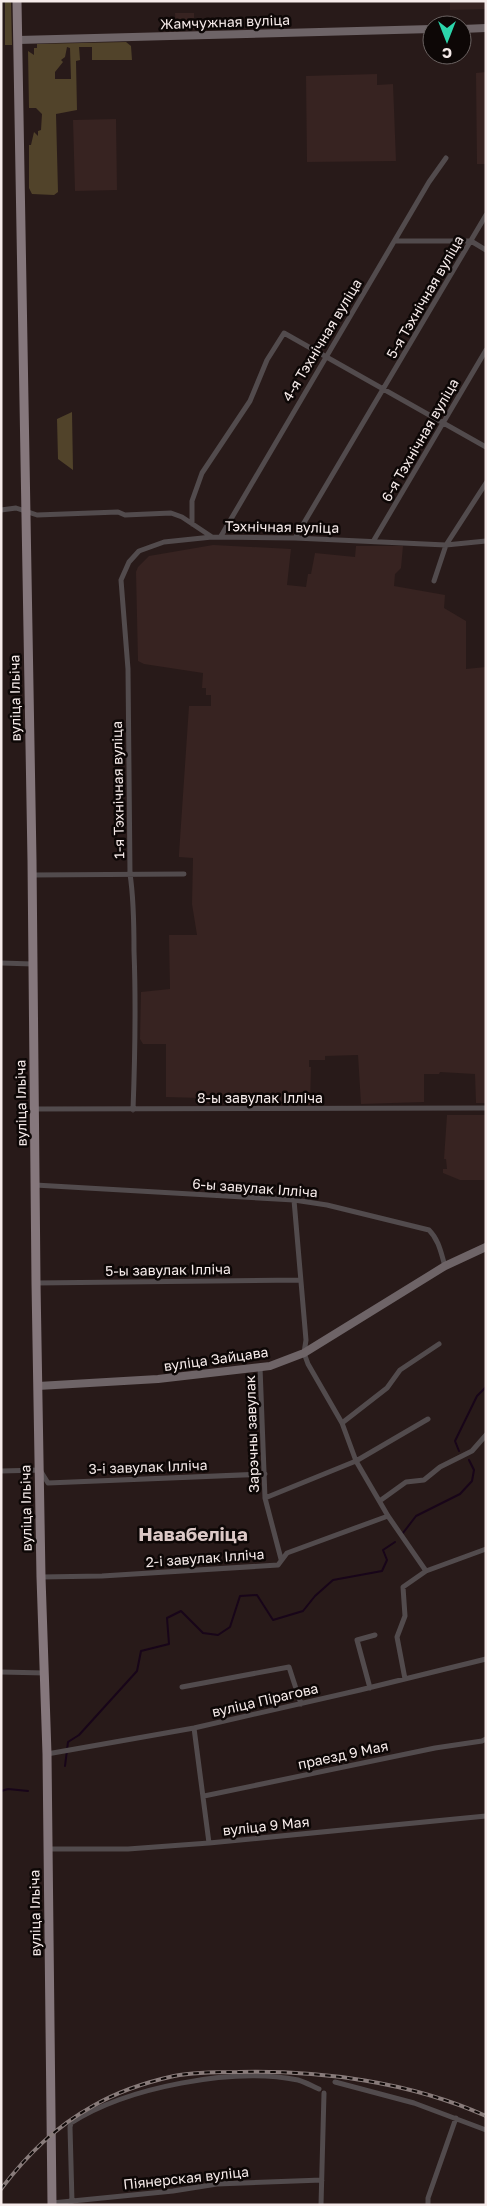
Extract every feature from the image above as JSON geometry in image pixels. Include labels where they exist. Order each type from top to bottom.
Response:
[{"type":"main road","name":"вуліца Ільіча","points":[[17,1],[32,875],[41,1577],[47,1754],[52,2204]]},
{"type":"street","points":[[472,28],[486,28]]},
{"type":"street","name":"Жамчужная вуліца","points":[[18,40],[422,29]]},
{"type":"street","name":"4-я Тэхнічная вуліца","points":[[221,536],[429,182],[446,158]]},
{"type":"street","name":"5-я Тэхнічная вуліца","points":[[295,538],[486,215]]},
{"type":"street","points":[[395,241],[471,241],[486,250]]},
{"type":"street","points":[[192,524],[192,501],[202,473],[250,401],[267,360],[284,333],[486,447]]},
{"type":"street","name":"6-я Тэхнічная вуліца","points":[[374,540],[486,350]]},
{"type":"street","points":[[434,581],[446,545],[486,482]]},
{"type":"street","name":"Тэхнічная вуліца","points":[[1,510],[16,508],[37,515],[118,512],[125,515],[172,513],[212,537],[374,540],[446,545],[486,541]]},
{"type":"street","name":"1-я Тэхнічная вуліца","points":[[133,1110],[136,1049],[135,968],[133,891],[130,874],[128,669],[121,580],[129,562],[139,552],[164,542],[212,537]]},
{"type":"street","points":[[32,875],[184,874]]},
{"type":"street","points":[[1,963],[33,964]]},
{"type":"street","name":"8-ы завулак Ілліча","points":[[34,1109],[486,1108]]},
{"type":"street","name":"6-ы завулак Ілліча","points":[[35,1185],[294,1200],[328,1204],[429,1230],[435,1236],[445,1266]]},
{"type":"street","points":[[294,1200],[306,1340],[304,1353],[308,1364],[342,1423],[356,1461],[381,1500],[388,1516],[426,1571]]},
{"type":"street","name":"вуліца Зайцава","points":[[38,1386],[158,1380],[270,1366],[304,1353],[445,1266],[486,1247]]},
{"type":"street","name":"5-ы завулак Ілліча","points":[[36,1283],[300,1280]]},
{"type":"street","points":[[342,1423],[387,1388],[400,1370],[439,1344]]},
{"type":"street","name":"Зарэчны завулак","points":[[260,1367],[265,1498],[281,1559]]},
{"type":"street","points":[[265,1498],[356,1461],[428,1418]]},
{"type":"street","points":[[381,1500],[406,1482],[424,1480],[440,1467],[472,1451],[486,1435]]},
{"type":"street","points":[[1,1471],[40,1470]]},
{"type":"street","name":"3-і завулак Ілліча","points":[[40,1470],[48,1483],[265,1474]]},
{"type":"street","name":"2-і завулак Ілліча","points":[[41,1577],[102,1576],[278,1564],[287,1553],[388,1516]]},
{"type":"street","points":[[405,1680],[397,1637],[405,1616],[403,1587],[426,1571],[486,1549]]},
{"type":"street","points":[[370,1688],[357,1640],[375,1635]]},
{"type":"street","name":"вуліца Пірагова","points":[[47,1754],[194,1728],[405,1680],[486,1659]]},
{"type":"street","points":[[182,1687],[289,1667],[301,1704]]},
{"type":"street","points":[[1,1672],[45,1673]]},
{"type":"street","points":[[194,1728],[209,1843]]},
{"type":"street","name":"праезд 9 Мая","points":[[204,1796],[486,1739]]},
{"type":"street","name":"вуліца 9 Мая","points":[[48,1849],[128,1849],[209,1843],[486,1816]]},
{"type":"street","points":[[72,2202],[70,2126],[71,2123],[80,2117],[118,2101],[150,2091],[209,2078],[261,2077],[299,2080],[322,2091],[321,2205]]},
{"type":"street","points":[[335,2082],[414,2103],[486,2130]]},
{"type":"street","points":[[428,2205],[428,2198],[456,2118]]},
{"type":"street","name":"Піянерская вуліца","points":[[52,2204],[217,2184],[322,2180]]},
{"type":"shaded area","points":[[5,1],[11,2],[12,45],[5,45]]},
{"type":"shaded area","points":[[450,1],[486,1],[486,9],[450,10]]},
{"type":"shaded area","points":[[175,13],[194,13],[194,29],[176,30]]},
{"type":"shaded area","points":[[126,42],[131,46],[132,60],[92,60],[92,47],[79,47],[80,60],[76,61],[77,110],[56,114],[58,192],[54,195],[32,194],[29,188],[29,145],[31,145],[34,132],[38,136],[38,131],[41,130],[42,114],[36,108],[29,108],[28,51],[34,55],[34,48],[37,48],[37,44]],"holes":[[[67,47],[70,48],[71,79],[55,79],[55,72],[63,62],[61,60],[65,57]]]},
{"type":"shaded area","points":[[486,72],[486,164],[477,164],[476,73]]},
{"type":"shaded area","points":[[377,74],[377,85],[393,84],[396,161],[307,162],[306,76]]},
{"type":"shaded area","points":[[116,119],[117,190],[75,191],[73,120]]},
{"type":"shaded area","points":[[72,412],[73,470],[58,459],[57,419]]},
{"type":"shaded area","points":[[213,545],[291,549],[287,585],[306,587],[308,574],[311,574],[315,553],[355,557],[356,546],[403,546],[401,568],[395,574],[394,586],[445,595],[444,608],[466,621],[466,669],[486,667],[486,1103],[476,1103],[475,1074],[440,1072],[439,1074],[424,1074],[424,1102],[361,1104],[358,1055],[325,1056],[325,1060],[309,1060],[309,1067],[311,1067],[310,1105],[202,1103],[202,1098],[166,1097],[166,1044],[143,1044],[140,1039],[141,992],[170,989],[169,935],[197,935],[192,904],[193,858],[179,857],[179,854],[189,706],[211,706],[211,695],[206,695],[206,688],[202,688],[203,673],[144,664],[138,661],[136,572],[138,567],[149,556]]},
{"type":"shaded area","points":[[447,1115],[486,1115],[486,1180],[460,1180],[443,1173],[443,1169],[447,1169],[446,1159],[444,1159]]},
{"type":"waterway","points":[[459,1451],[455,1441],[477,1396],[486,1387]]},
{"type":"waterway","points":[[403,1533],[416,1516],[460,1494],[472,1481],[474,1470],[469,1460]]},
{"type":"waterway","points":[[65,1766],[68,1742],[79,1735],[137,1671],[141,1651],[169,1644],[167,1618],[181,1611],[203,1633],[218,1635],[230,1627],[240,1596],[257,1595],[273,1620],[303,1611],[315,1596],[333,1580],[382,1571],[387,1560],[383,1550],[395,1542]]},
{"type":"waterway","points":[[1,1791],[8,1789],[28,1791]]},
{"type":"railway","points":[[1,2189],[42,2143],[79,2114],[122,2092],[174,2076],[214,2072],[269,2072],[301,2073],[365,2080],[427,2094],[486,2116]]},
{"type":"district","name":"Навабеліца","points":[[193,1534]]}]
